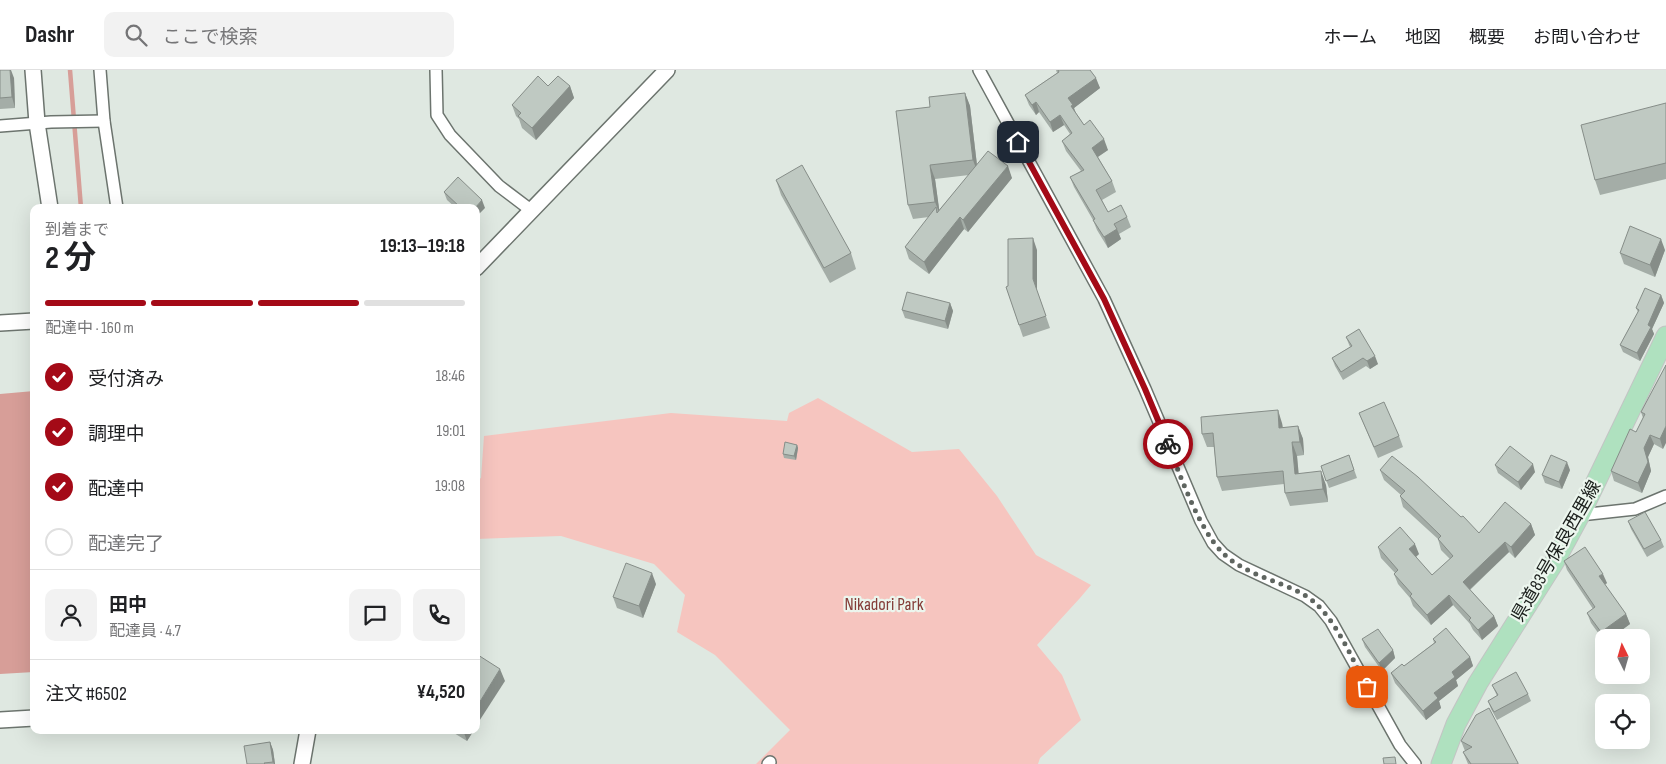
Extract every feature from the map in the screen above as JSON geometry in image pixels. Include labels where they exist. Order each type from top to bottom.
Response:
[{"type":"main road","name":"県道83号保良西里線","points":[[1441,764],[1456,724],[1478,683],[1555,561],[1580,516],[1666,336]]},
{"type":"street","points":[[33,70],[44,123],[50,204]]},
{"type":"street","points":[[100,70],[104,121],[116,204]]},
{"type":"street","points":[[436,70],[437,115],[450,135],[498,186],[532,211]]},
{"type":"street","points":[[480,264],[667,70]]},
{"type":"street","points":[[979,70],[1104,299],[1201,520],[1213,542],[1223,554],[1239,565],[1305,596],[1319,606],[1331,621],[1400,746],[1415,764]]},
{"type":"street","points":[[0,126],[104,121]]},
{"type":"street","points":[[0,323],[30,321]]},
{"type":"street","points":[[1580,516],[1635,509],[1666,496]]},
{"type":"street","points":[[0,720],[30,718]]},
{"type":"street","points":[[302,764],[307,734]]},
{"type":"green space","name":"Nikadori Park","points":[[818,398],[912,452],[959,449],[997,496],[1036,555],[1091,585],[1037,645],[1062,675],[1081,720],[1040,758],[1038,764],[756,764],[790,730],[715,655],[677,632],[685,595],[654,564],[561,536],[480,539],[480,479],[484,436],[671,413],[787,421],[789,413]]},
{"type":"shaded area","points":[[30,391],[30,672],[0,674],[0,394]]},
{"type":"building","points":[[0,70],[10,70],[12,97],[0,98]]},
{"type":"building","points":[[1058,70],[1090,70],[1096,78],[1068,98],[1084,125],[1090,120],[1104,139],[1092,148],[1112,181],[1096,190],[1108,212],[1121,205],[1127,217],[1114,224],[1117,229],[1104,237],[1070,177],[1084,170],[1062,141],[1072,133],[1060,115],[1050,122],[1036,102],[1032,105],[1025,95],[1059,72]]},
{"type":"building","points":[[538,76],[548,86],[558,76],[570,86],[532,128],[518,116],[521,113],[512,105]]},
{"type":"building","points":[[965,93],[973,160],[930,165],[935,202],[908,205],[896,111],[930,107],[929,97]]},
{"type":"building","points":[[1666,103],[1666,163],[1595,180],[1581,125]]},
{"type":"building","points":[[988,151],[1008,166],[963,220],[960,217],[924,262],[905,247],[936,207],[937,213]]},
{"type":"building","points":[[802,165],[851,253],[824,268],[776,180]]},
{"type":"building","points":[[458,177],[482,200],[478,204],[457,204],[444,192]]},
{"type":"building","points":[[1630,226],[1661,239],[1650,265],[1620,253]]},
{"type":"building","points":[[1033,238],[1033,279],[1046,316],[1019,325],[1006,287],[1008,286],[1008,239]]},
{"type":"building","points":[[1645,288],[1661,295],[1648,325],[1651,327],[1637,353],[1620,345],[1639,310],[1636,308]]},
{"type":"building","points":[[907,292],[950,303],[945,321],[902,310]]},
{"type":"building","points":[[1359,329],[1375,356],[1367,361],[1363,358],[1341,372],[1332,358],[1352,346],[1346,337]]},
{"type":"building","points":[[1666,365],[1666,426],[1660,439],[1650,435],[1644,448],[1648,462],[1638,483],[1611,471],[1630,429],[1636,432],[1645,414],[1641,412]]},
{"type":"building","points":[[1384,402],[1399,436],[1374,447],[1359,413]]},
{"type":"building","points":[[1278,410],[1279,428],[1298,426],[1300,442],[1292,442],[1295,474],[1321,471],[1323,489],[1285,493],[1283,471],[1217,477],[1213,433],[1202,434],[1201,417]]},
{"type":"building","points":[[785,442],[797,445],[794,456],[783,454]]},
{"type":"building","points":[[1510,446],[1533,464],[1518,482],[1495,465]]},
{"type":"building","points":[[1349,455],[1354,470],[1326,481],[1321,466]]},
{"type":"building","points":[[1551,455],[1567,462],[1559,482],[1542,475]]},
{"type":"building","points":[[1392,456],[1461,517],[1463,516],[1479,533],[1505,502],[1531,524],[1511,547],[1505,542],[1463,582],[1494,616],[1478,630],[1469,620],[1471,618],[1449,595],[1427,615],[1394,574],[1398,570],[1378,547],[1400,527],[1415,544],[1409,549],[1432,575],[1453,556],[1438,539],[1441,536],[1400,496],[1405,491],[1380,470]]},
{"type":"building","points":[[1645,512],[1661,540],[1644,549],[1628,521]]},
{"type":"building","points":[[1585,547],[1603,574],[1599,576],[1626,614],[1605,629],[1599,629],[1587,613],[1595,607],[1564,561]]},
{"type":"building","points":[[626,563],[652,573],[639,606],[613,597]]},
{"type":"building","points":[[1446,628],[1470,657],[1452,672],[1455,677],[1434,693],[1438,698],[1423,711],[1391,673],[1402,664],[1404,666],[1436,642],[1433,639]]},
{"type":"building","points":[[1378,629],[1393,650],[1379,663],[1362,639]]},
{"type":"building","points":[[480,656],[500,669],[480,702]]},
{"type":"building","points":[[1516,672],[1528,694],[1494,712],[1488,701],[1498,695],[1492,685]]},
{"type":"building","points":[[1489,708],[1518,764],[1471,764],[1463,752],[1472,747],[1461,741],[1476,715]]},
{"type":"building","points":[[270,742],[273,762],[247,764],[244,746]]},
{"type":"building","points":[[1395,757],[1396,764],[1384,764],[1383,758]]},
{"type":"waterway","points":[[70,70],[81,204]]},
{"type":"way so far","points":[[1168,444],[1201,520],[1213,542],[1223,554],[1239,565],[1305,596],[1319,606],[1331,621],[1367,687]]},
{"type":"route","points":[[1018,142],[1104,299],[1168,444]]}]
